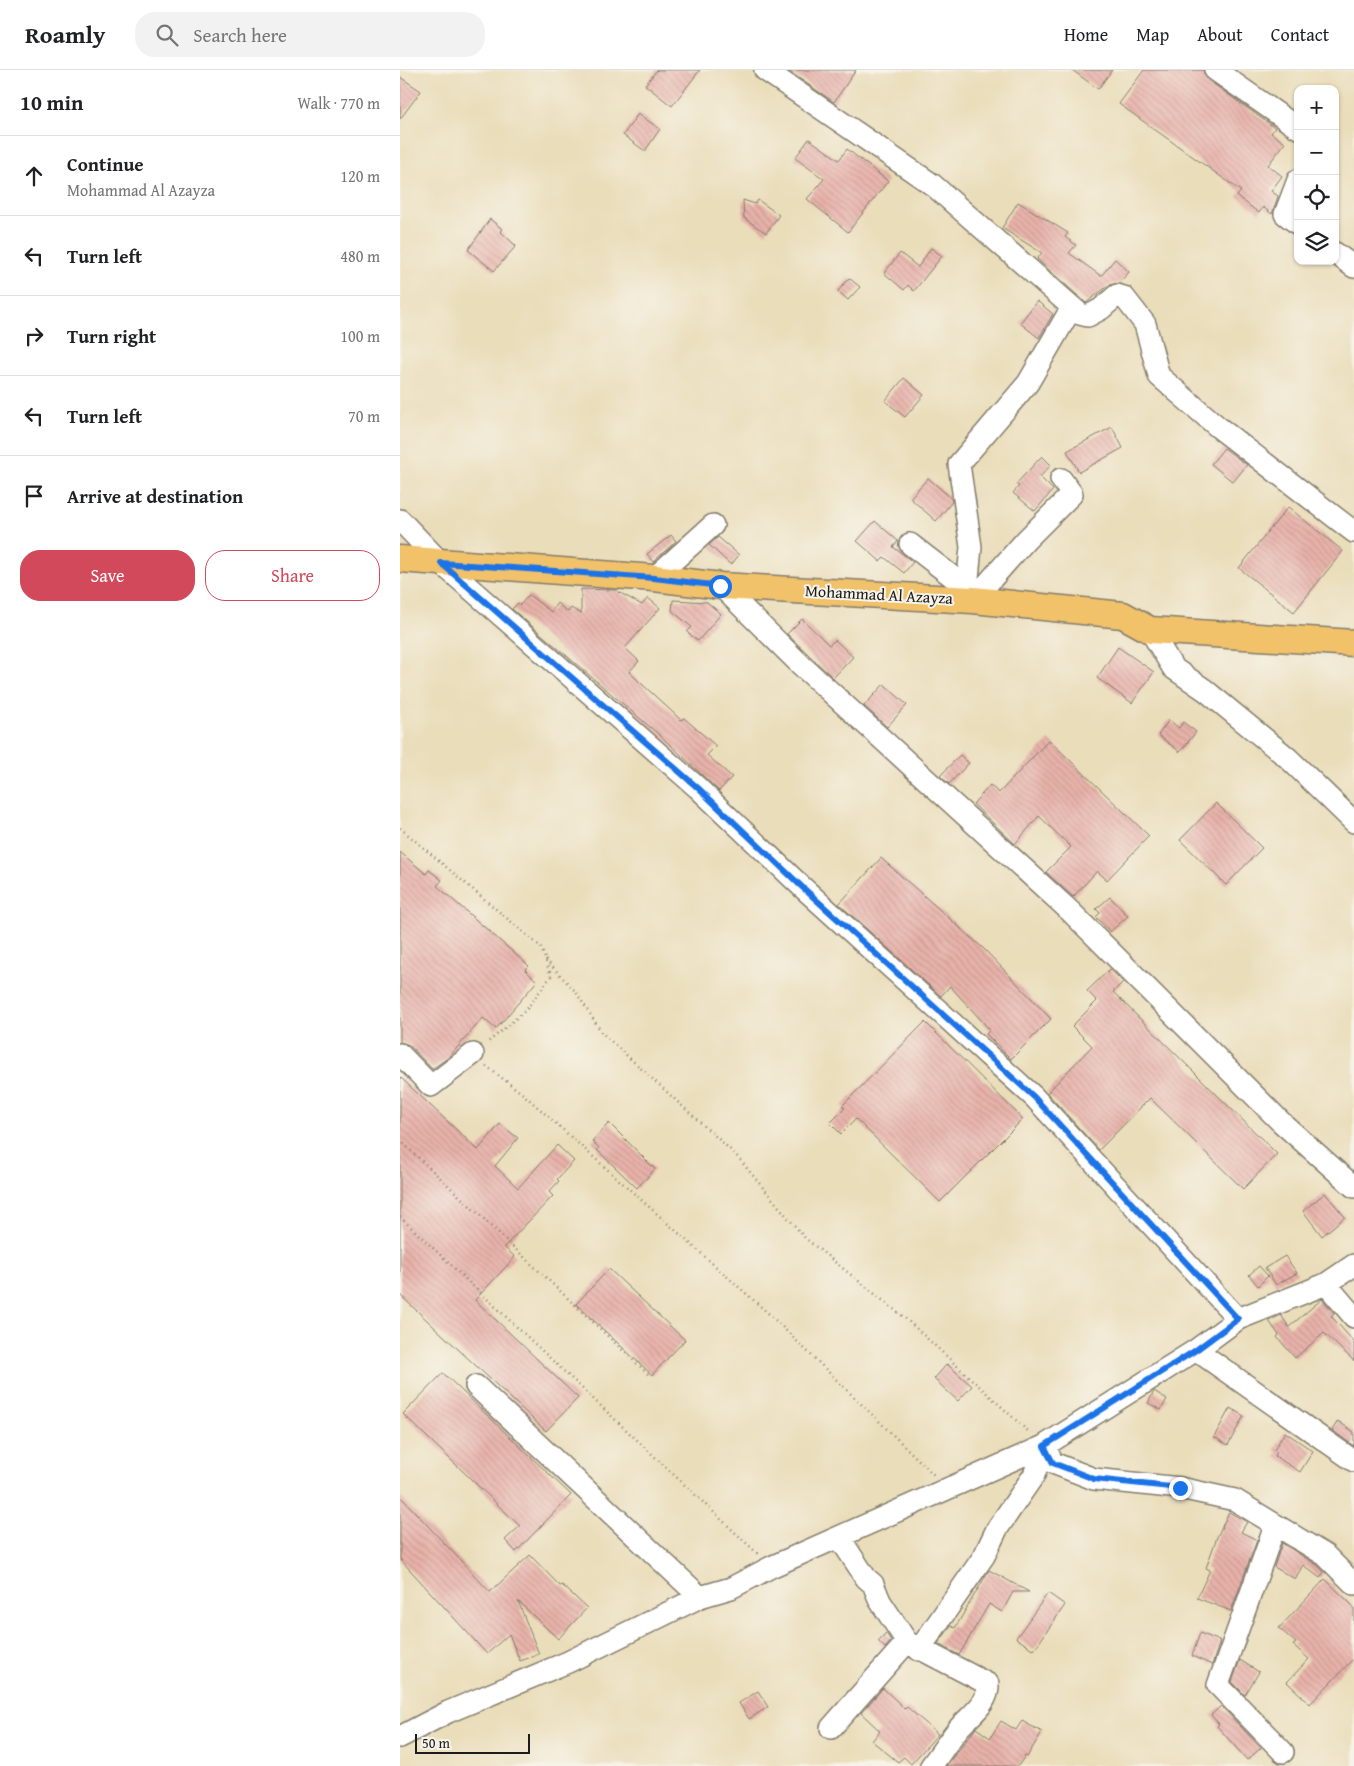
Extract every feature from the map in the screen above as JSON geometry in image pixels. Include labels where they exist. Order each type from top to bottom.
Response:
[{"type":"main road","name":"Mohammad Al Azayza","points":[[400,559],[654,578],[720,586],[970,594],[1123,615],[1150,630],[1354,643]]},
{"type":"street","points":[[765,70],[933,185],[1080,314],[1088,316],[1101,309],[1117,295],[1124,297],[1145,324],[1159,376],[1218,428],[1354,532]]},
{"type":"street","points":[[1214,70],[1294,125]]},
{"type":"street","points":[[1294,190],[1285,214],[1294,221]]},
{"type":"street","points":[[1339,256],[1354,267]]},
{"type":"street","points":[[970,594],[971,547],[958,464],[1028,383],[1072,307]]},
{"type":"street","points":[[970,594],[1072,494],[1061,479]]},
{"type":"street","points":[[400,520],[441,563],[698,788],[801,886],[1034,1097],[1238,1319]]},
{"type":"street","points":[[654,578],[713,525]]},
{"type":"street","points":[[910,544],[970,594]]},
{"type":"street","points":[[720,586],[801,665],[1070,911],[1281,1122],[1354,1187]]},
{"type":"street","points":[[1150,630],[1173,668],[1205,690],[1288,758],[1354,822]]},
{"type":"street","points":[[400,1054],[431,1086],[473,1054]]},
{"type":"street","points":[[400,1737],[448,1712],[568,1662],[700,1597],[731,1588],[771,1566],[1044,1446],[1196,1350],[1238,1319],[1326,1284],[1354,1265]]},
{"type":"street","points":[[1326,1284],[1354,1317]]},
{"type":"street","points":[[1196,1350],[1354,1461]]},
{"type":"street","points":[[476,1386],[700,1597]]},
{"type":"street","points":[[1044,1446],[1053,1463],[1094,1479],[1180,1488],[1212,1493],[1235,1500],[1325,1555],[1354,1584]]},
{"type":"street","points":[[831,1728],[913,1646],[984,1556],[998,1529],[1034,1475],[1044,1446]]},
{"type":"street","points":[[1275,1526],[1218,1685],[1283,1752]]},
{"type":"street","points":[[839,1537],[866,1578],[873,1584],[880,1601],[913,1646],[972,1674],[988,1684],[988,1690],[980,1708],[959,1728],[931,1766]]},
{"type":"path","points":[[400,828],[540,947],[551,976],[526,1010],[473,1054],[495,1074],[523,1094],[769,1314],[949,1489]]},
{"type":"path","points":[[545,959],[576,992],[602,1033],[734,1154],[805,1238],[906,1320],[1044,1446]]},
{"type":"path","points":[[400,1140],[650,1375]]},
{"type":"path","points":[[400,1217],[771,1566]]},
{"type":"building","points":[[657,70],[700,70],[672,106],[645,85]]},
{"type":"building","points":[[787,70],[856,70],[834,102]]},
{"type":"building","points":[[1072,70],[1112,70],[1098,89]]},
{"type":"building","points":[[1144,70],[1203,70],[1208,80],[1275,128],[1271,133],[1285,143],[1268,165],[1282,176],[1271,191],[1278,196],[1272,214],[1263,207],[1259,213],[1237,196],[1241,191],[1119,104]]},
{"type":"building","points":[[400,77],[421,91],[400,119]]},
{"type":"building","points":[[638,114],[660,129],[645,151],[623,135]]},
{"type":"building","points":[[809,139],[839,160],[847,149],[888,181],[848,232],[807,199],[824,179],[795,158]]},
{"type":"building","points":[[743,200],[755,204],[758,200],[779,215],[766,233],[744,218]]},
{"type":"building","points":[[1018,202],[1068,233],[1065,237],[1076,245],[1069,253],[1101,276],[1115,259],[1129,272],[1119,283],[1109,285],[1086,303],[1037,259],[1042,253],[1002,228]]},
{"type":"building","points":[[490,219],[502,229],[500,231],[516,246],[494,271],[468,250]]},
{"type":"building","points":[[931,248],[942,256],[914,291],[908,285],[904,290],[884,273],[900,253],[918,267]]},
{"type":"building","points":[[849,278],[860,287],[848,300],[838,291]]},
{"type":"building","points":[[1037,301],[1053,314],[1039,338],[1020,323]]},
{"type":"building","points":[[904,378],[924,395],[905,417],[885,401]]},
{"type":"building","points":[[1112,427],[1123,448],[1079,472],[1067,451]]},
{"type":"building","points":[[1224,448],[1247,465],[1233,482],[1211,464]]},
{"type":"building","points":[[1042,456],[1051,465],[1040,477],[1053,490],[1035,511],[1013,493],[1019,486],[1016,484]]},
{"type":"building","points":[[928,478],[951,498],[952,502],[936,521],[910,498]]},
{"type":"building","points":[[1288,507],[1343,551],[1294,612],[1239,568]]},
{"type":"building","points":[[875,521],[898,541],[893,547],[913,562],[904,573],[884,557],[880,561],[857,541]]},
{"type":"building","points":[[671,535],[676,541],[653,562],[647,554]]},
{"type":"building","points":[[718,537],[739,555],[731,565],[709,545]]},
{"type":"building","points":[[581,589],[615,590],[642,605],[648,598],[660,608],[625,648],[639,661],[629,672],[681,720],[684,718],[716,746],[707,755],[732,777],[719,791],[664,739],[512,609],[518,603],[520,605],[529,595],[551,612],[557,603],[568,612],[571,608],[581,614]]},
{"type":"building","points":[[673,600],[707,602],[721,614],[698,641],[687,632],[692,627],[672,611]]},
{"type":"building","points":[[802,619],[829,645],[835,640],[853,657],[833,678],[787,634]]},
{"type":"building","points":[[1118,647],[1154,672],[1132,703],[1097,678]]},
{"type":"building","points":[[884,684],[907,705],[887,727],[864,706]]},
{"type":"building","points":[[1169,720],[1179,728],[1183,722],[1196,732],[1180,752],[1158,735]]},
{"type":"building","points":[[1049,740],[1149,836],[1107,880],[1097,871],[1073,897],[1046,872],[1071,847],[1039,816],[1015,844],[973,804],[990,785],[999,793]]},
{"type":"building","points":[[960,755],[969,763],[949,784],[940,776]]},
{"type":"building","points":[[1216,803],[1262,848],[1226,885],[1180,840]]},
{"type":"building","points":[[400,852],[426,874],[429,870],[442,880],[437,886],[529,966],[525,970],[537,981],[496,1029],[483,1018],[449,1057],[432,1069],[409,1045],[400,1042]]},
{"type":"building","points":[[881,858],[984,949],[1051,1019],[1011,1059],[986,1034],[990,1030],[950,986],[941,996],[839,904]]},
{"type":"building","points":[[1110,897],[1128,916],[1110,932],[1096,917],[1100,913],[1096,909]]},
{"type":"building","points":[[1110,969],[1123,982],[1113,992],[1277,1154],[1243,1189],[1150,1098],[1099,1150],[1047,1093],[1092,1046],[1072,1026],[1097,1001],[1087,991]]},
{"type":"building","points":[[925,1022],[1023,1119],[940,1202],[856,1119],[841,1134],[830,1123],[845,1108],[842,1106]]},
{"type":"building","points":[[400,1077],[478,1150],[500,1124],[518,1138],[495,1166],[518,1188],[557,1145],[574,1161],[557,1179],[559,1181],[549,1192],[553,1196],[504,1247],[515,1257],[475,1300],[578,1398],[546,1431],[400,1295]]},
{"type":"building","points":[[609,1123],[655,1169],[637,1188],[597,1150],[599,1148],[592,1141]]},
{"type":"building","points":[[1325,1193],[1345,1217],[1322,1236],[1303,1211]]},
{"type":"building","points":[[1285,1256],[1297,1273],[1276,1285],[1265,1268]]},
{"type":"building","points":[[1259,1266],[1268,1276],[1258,1286],[1249,1275]]},
{"type":"building","points":[[609,1269],[685,1340],[652,1375],[576,1304]]},
{"type":"building","points":[[1322,1299],[1334,1313],[1331,1316],[1354,1342],[1354,1361],[1324,1333],[1295,1358],[1277,1337],[1279,1335],[1269,1321],[1281,1315],[1289,1327]]},
{"type":"building","points":[[947,1364],[972,1386],[958,1401],[934,1379]]},
{"type":"building","points":[[443,1373],[571,1495],[516,1552],[505,1540],[520,1526],[403,1414]]},
{"type":"building","points":[[1154,1391],[1167,1399],[1161,1410],[1148,1403]]},
{"type":"building","points":[[1230,1408],[1244,1416],[1228,1445],[1214,1437]]},
{"type":"building","points":[[1338,1421],[1354,1432],[1354,1446],[1332,1430]]},
{"type":"building","points":[[1285,1432],[1313,1451],[1300,1472],[1275,1456],[1277,1452],[1274,1450]]},
{"type":"building","points":[[400,1496],[490,1592],[530,1555],[560,1586],[562,1585],[587,1608],[558,1639],[518,1601],[539,1654],[520,1661],[509,1634],[487,1654],[400,1559]]},
{"type":"building","points":[[1229,1512],[1247,1522],[1241,1532],[1257,1540],[1231,1611],[1197,1598],[1210,1570],[1206,1568],[1217,1537]]},
{"type":"building","points":[[1282,1543],[1317,1565],[1324,1572],[1320,1578],[1303,1565],[1295,1579],[1274,1567]]},
{"type":"building","points":[[989,1570],[1029,1592],[1013,1592],[1002,1612],[989,1604],[959,1655],[938,1644],[951,1626],[955,1628]]},
{"type":"building","points":[[1325,1579],[1354,1607],[1354,1658],[1310,1704],[1287,1682],[1309,1659],[1293,1645],[1296,1643],[1279,1628]]},
{"type":"building","points":[[1048,1593],[1065,1605],[1034,1650],[1016,1638]]},
{"type":"building","points":[[886,1633],[891,1641],[885,1648],[878,1641]]},
{"type":"building","points":[[1200,1633],[1220,1641],[1212,1665],[1192,1656]]},
{"type":"building","points":[[1240,1660],[1259,1672],[1245,1695],[1232,1682]]},
{"type":"building","points":[[883,1688],[905,1709],[907,1707],[938,1734],[911,1764],[904,1757],[898,1762],[872,1741],[880,1731],[861,1713]]},
{"type":"building","points":[[758,1691],[768,1707],[749,1719],[739,1703]]},
{"type":"building","points":[[1221,1706],[1261,1748],[1247,1760],[1217,1726],[1219,1724],[1211,1715]]},
{"type":"building","points":[[1001,1721],[1016,1730],[1022,1721],[1042,1732],[1027,1757],[1025,1756],[1018,1766],[946,1766],[976,1728],[990,1738]]},
{"type":"route","points":[[720,586],[654,578],[441,563],[698,788],[801,886],[1034,1097],[1238,1319],[1196,1350],[1044,1446],[1053,1463],[1094,1479],[1180,1488]]}]
